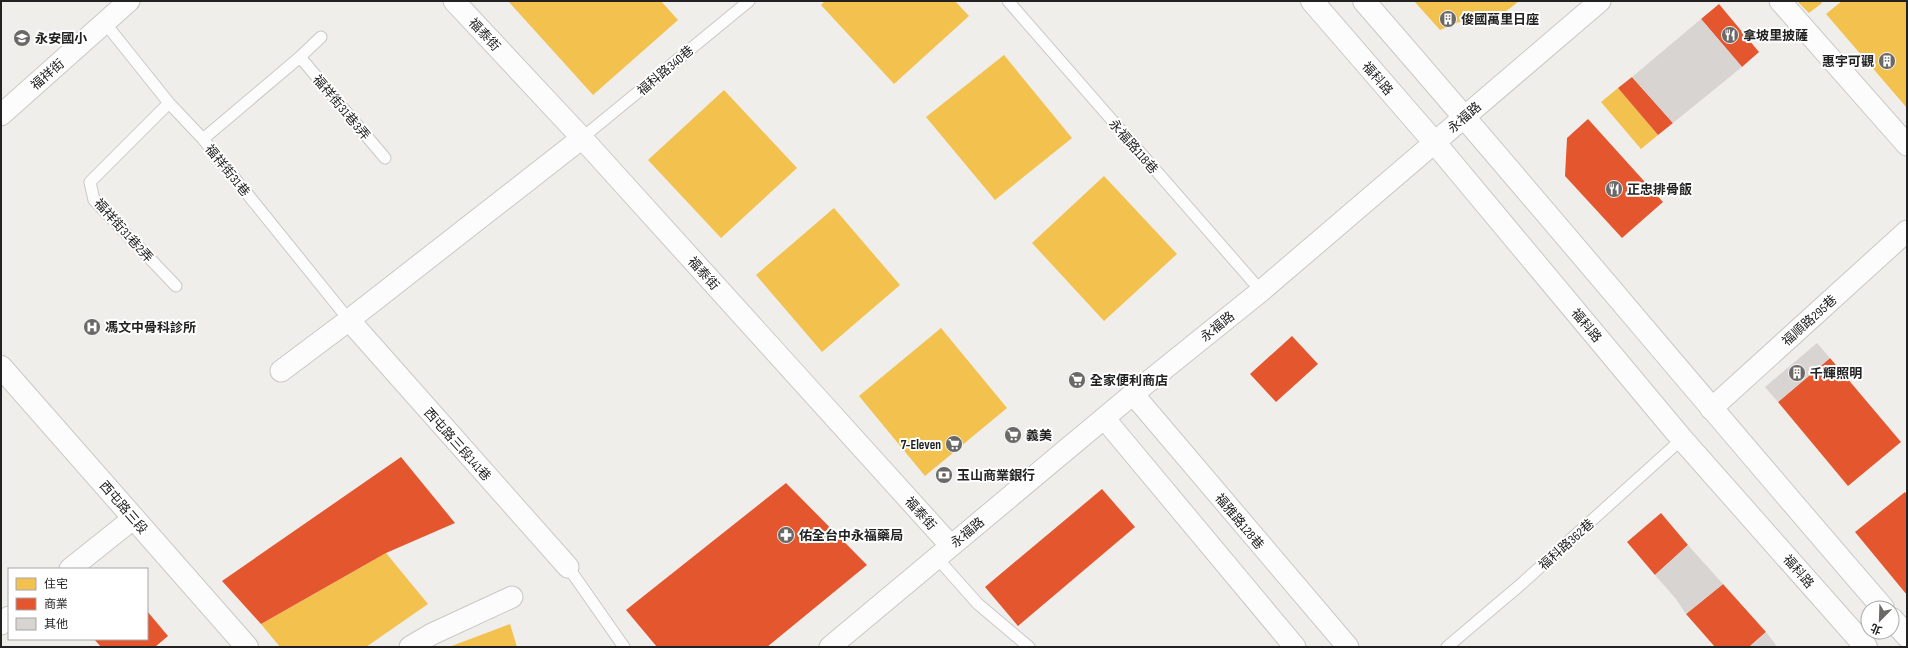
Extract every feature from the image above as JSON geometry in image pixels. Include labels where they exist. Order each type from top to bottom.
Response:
[{"type":"street","name":"福祥街","points":[[1,115],[129,1]]},
{"type":"street","name":"福泰街","points":[[454,1],[582,138],[944,552]]},
{"type":"street","name":"福科路","points":[[1312,1],[1435,143],[1682,439],[1866,647]]},
{"type":"street","points":[[1364,1],[1465,117],[1711,409],[1876,600]]},
{"type":"street","name":"永福路","points":[[830,647],[1133,394],[1261,291],[1600,1]]},
{"type":"street","points":[[1780,1],[1907,145]]},
{"type":"street","points":[[281,371],[349,320],[582,138]]},
{"type":"street","name":"福順路295巷","points":[[1711,409],[1907,231]]},
{"type":"street","name":"西屯路三段141巷","points":[[349,320],[568,567]]},
{"type":"street","name":"西屯路三段","points":[[1,367],[247,647]]},
{"type":"street","name":"福雅路128巷","points":[[1133,394],[1348,647]]},
{"type":"street","points":[[1104,418],[1295,647]]},
{"type":"street","points":[[71,568],[134,518]]},
{"type":"street","points":[[410,647],[432,634],[512,597]]},
{"type":"street","points":[[1900,628],[1907,636]]},
{"type":"lane","name":"福科路340巷","points":[[582,138],[749,1]]},
{"type":"lane","name":"永福路118巷","points":[[1008,1],[1261,291]]},
{"type":"lane","name":"福祥街31巷","points":[[105,23],[168,102],[203,139],[349,320]]},
{"type":"lane","points":[[203,139],[300,57],[321,37]]},
{"type":"lane","name":"福祥街31巷3弄","points":[[300,57],[385,158]]},
{"type":"lane","name":"福祥街31巷2弄","points":[[168,102],[90,182],[94,200],[176,286]]},
{"type":"lane","name":"福科路362巷","points":[[1447,647],[1519,586],[1682,439]]},
{"type":"lane","points":[[944,552],[978,604],[1029,647]]},
{"type":"lane","points":[[568,567],[624,647]]},
{"type":"building: 住宅","points":[[508,1],[661,1],[678,20],[593,95]]},
{"type":"building: 住宅","points":[[825,1],[955,1],[969,16],[894,84],[821,5]]},
{"type":"building: 住宅","name":"俊國萬里日座","points":[[1414,1],[1519,1],[1489,25],[1478,14],[1440,30]]},
{"type":"building: 住宅","points":[[1797,1],[1821,1],[1822,3],[1809,13]]},
{"type":"building: 住宅","name":"惠宇可觀","points":[[1842,1],[1907,1],[1907,108],[1826,14]]},
{"type":"building: 住宅","points":[[1004,55],[1072,138],[995,200],[926,117]]},
{"type":"building: 住宅","points":[[1618,88],[1658,135],[1641,149],[1601,102]]},
{"type":"building: 住宅","points":[[724,90],[797,168],[721,238],[648,160]]},
{"type":"building: 住宅","points":[[1104,176],[1177,254],[1104,321],[1032,243]]},
{"type":"building: 住宅","points":[[834,208],[900,285],[822,352],[756,275]]},
{"type":"building: 住宅","points":[[941,328],[1007,408],[925,476],[859,396]]},
{"type":"building: 住宅","points":[[386,553],[428,604],[366,647],[280,647],[261,624]]},
{"type":"building: 住宅","points":[[510,624],[517,647],[449,647]]},
{"type":"building: 商業","name":"拿坡里披薩","points":[[1719,4],[1759,52],[1742,67],[1701,19]]},
{"type":"building: 商業","points":[[1632,77],[1673,123],[1658,135],[1618,88]]},
{"type":"building: 商業","name":"正忠排骨飯","points":[[1588,119],[1663,202],[1622,238],[1565,176],[1567,138]]},
{"type":"building: 商業","points":[[1292,336],[1318,364],[1276,402],[1250,374]]},
{"type":"building: 商業","points":[[1830,358],[1901,442],[1848,486],[1778,402]]},
{"type":"building: 商業","points":[[401,457],[455,523],[386,553],[261,624],[222,581]]},
{"type":"building: 商業","points":[[786,483],[867,565],[767,647],[657,647],[626,610]]},
{"type":"building: 商業","points":[[1102,489],[1135,527],[1018,626],[985,587]]},
{"type":"building: 商業","points":[[1905,492],[1907,495],[1907,595],[1855,532]]},
{"type":"building: 商業","points":[[1661,513],[1688,545],[1655,575],[1627,542]]},
{"type":"building: 商業","points":[[1723,584],[1766,632],[1749,647],[1715,647],[1686,614]]},
{"type":"building: 商業","points":[[148,612],[168,636],[155,647],[101,647],[95,640],[148,640]]},
{"type":"building: 其他","points":[[1701,19],[1742,67],[1673,123],[1632,77]]},
{"type":"building: 其他","name":"千輝照明","points":[[1817,343],[1830,358],[1778,402],[1765,387]]},
{"type":"building: 其他","points":[[1688,545],[1723,584],[1686,614],[1676,599],[1655,575]]},
{"type":"building: 其他","points":[[1766,632],[1776,645],[1773,647],[1749,647]]},
{"type":"place","name":"俊國萬里日座","points":[[1448,19]]},
{"type":"place","name":"拿坡里披薩","points":[[1730,35]]},
{"type":"place","name":"永安國小","points":[[22,38]]},
{"type":"place","name":"惠宇可觀","points":[[1887,61]]},
{"type":"place","name":"正忠排骨飯","points":[[1614,189]]},
{"type":"place","name":"馮文中骨科診所","points":[[92,327]]},
{"type":"place","name":"千輝照明","points":[[1797,373]]},
{"type":"place","name":"全家便利商店","points":[[1077,380]]},
{"type":"place","name":"義美","points":[[1013,435]]},
{"type":"place","name":"7-Eleven","points":[[954,444]]},
{"type":"place","name":"玉山商業銀行","points":[[944,475]]},
{"type":"place","name":"佑全台中永福藥局","points":[[786,535]]}]
